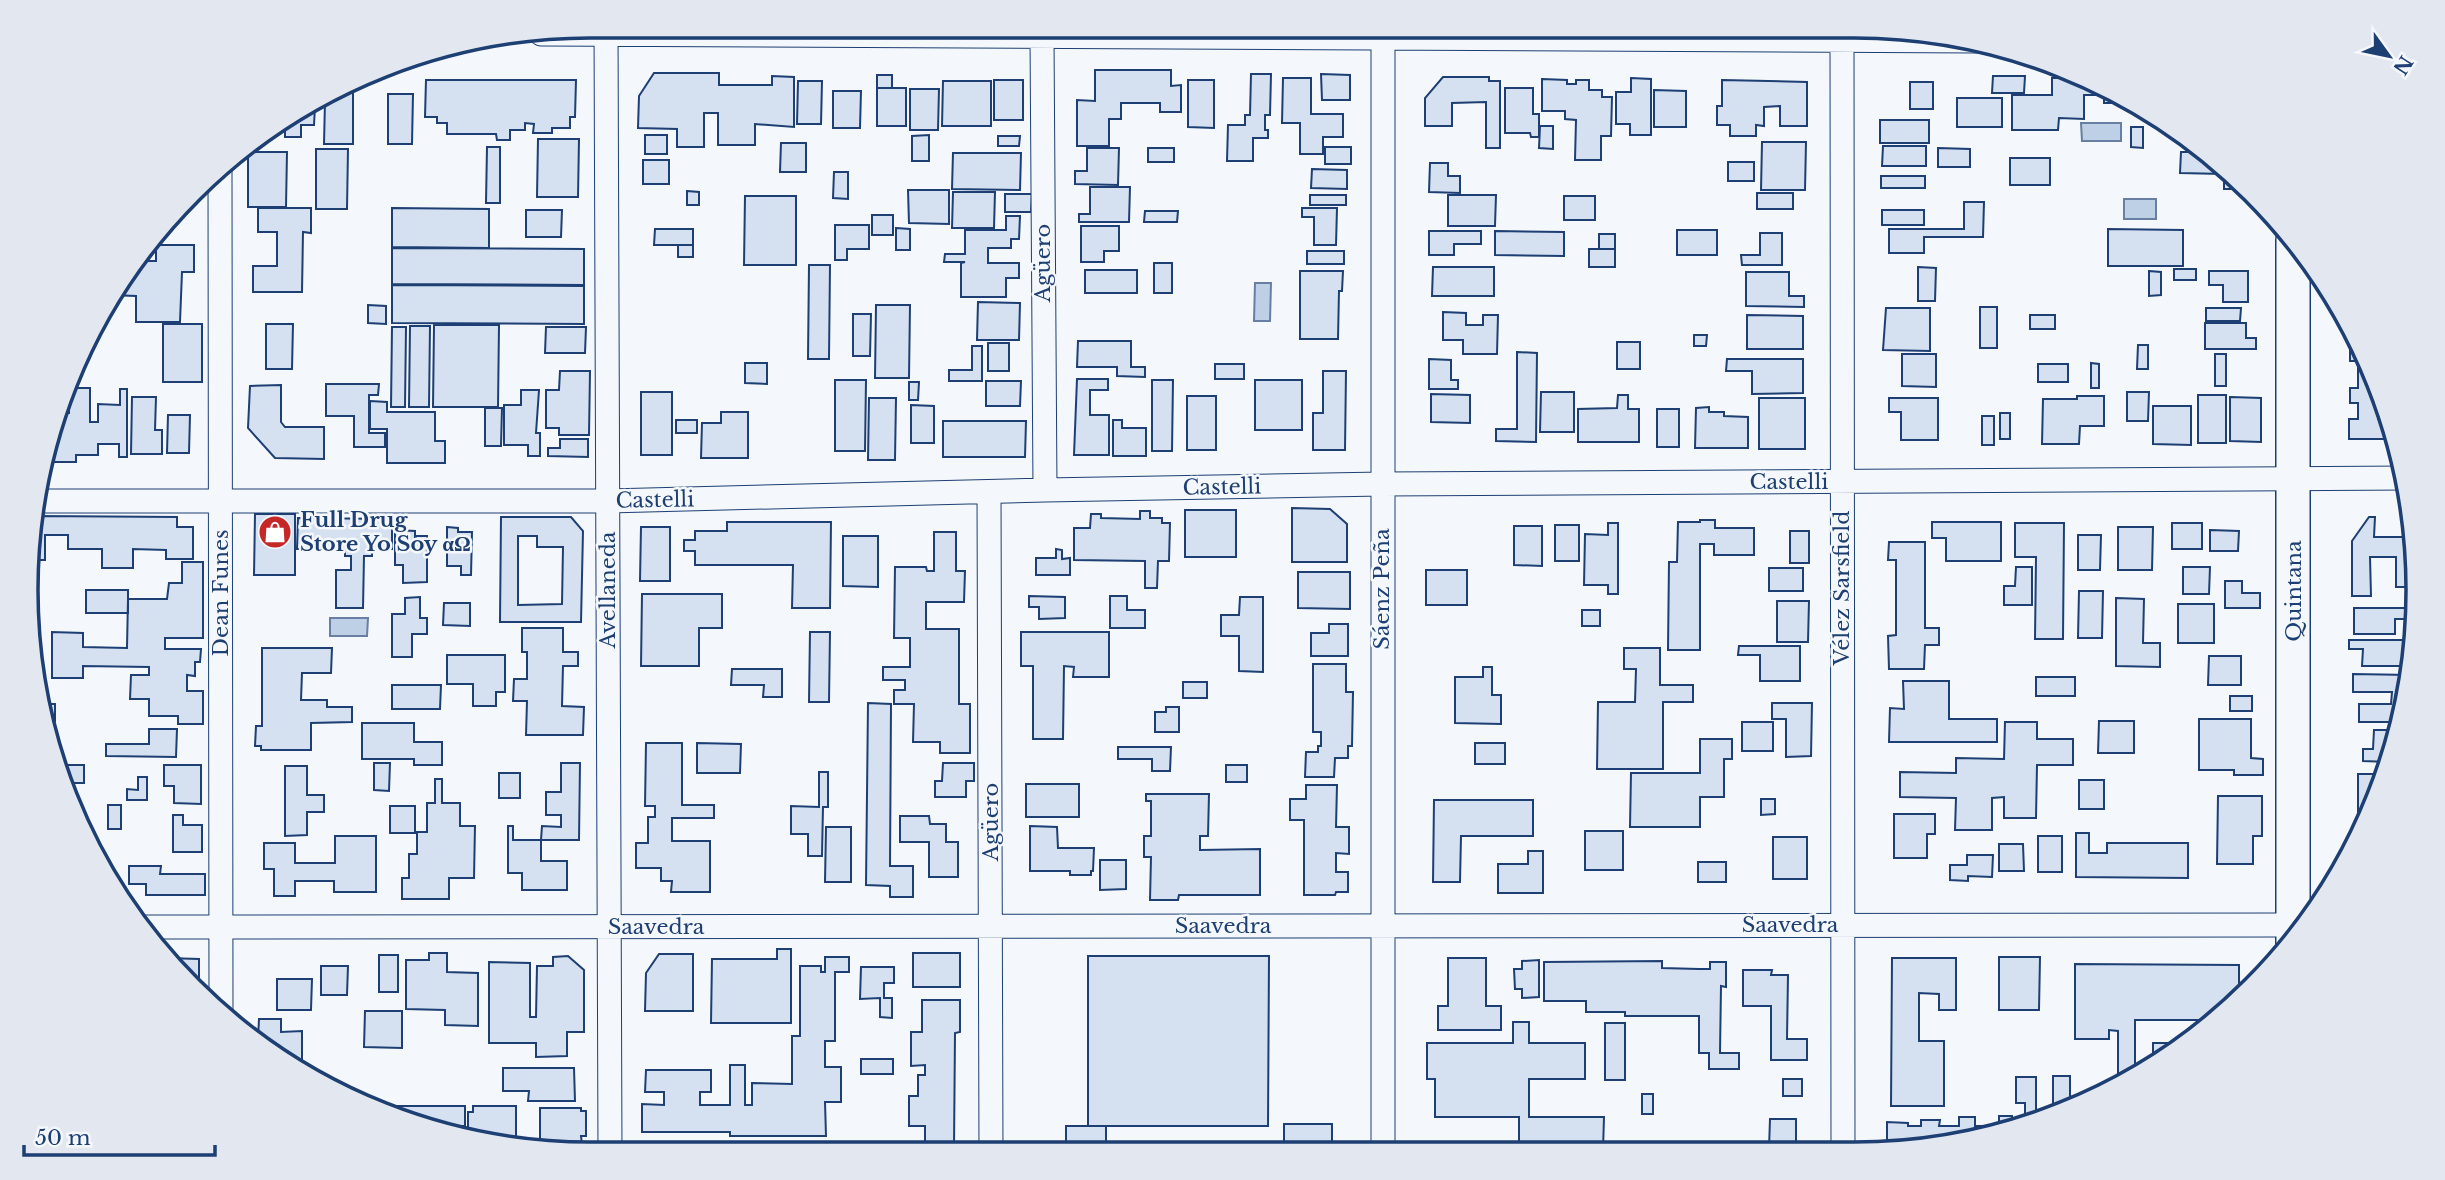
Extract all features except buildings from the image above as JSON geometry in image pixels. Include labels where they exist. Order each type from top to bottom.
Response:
[{"type":"main road","name":"Quintana","points":[[2297,260],[2295,478],[2298,919]]},
{"type":"street","name":"Avellaneda","points":[[606,38],[610,1142]]},
{"type":"street","name":"Agüero","points":[[1042,38],[1045,490]]},
{"type":"street","name":"Sáenz Peña","points":[[1382,1142],[1383,38]]},
{"type":"street","name":"Vélez Sarsfield","points":[[1842,38],[1843,1142]]},
{"type":"street","name":"Dean Funes","points":[[220,181],[221,1000]]},
{"type":"street","name":"Castelli","points":[[46,501],[608,501],[1382,484],[2395,478]]},
{"type":"street","name":"Agüero","points":[[989,492],[991,1142]]},
{"type":"street","name":"Saavedra","points":[[153,927],[1843,925],[2289,931]]},
{"type":"water","points":[[2081,123],[2121,123],[2121,141],[2082,141]]},
{"type":"water","points":[[2124,199],[2156,199],[2156,219],[2124,219]]},
{"type":"water","points":[[1255,283],[1271,283],[1270,321],[1254,321]]},
{"type":"water","points":[[330,618],[368,618],[367,636],[330,636]]},
{"type":"place","name":"Full Drug Store Yo Soy αΩ","points":[[275,532]]}]
